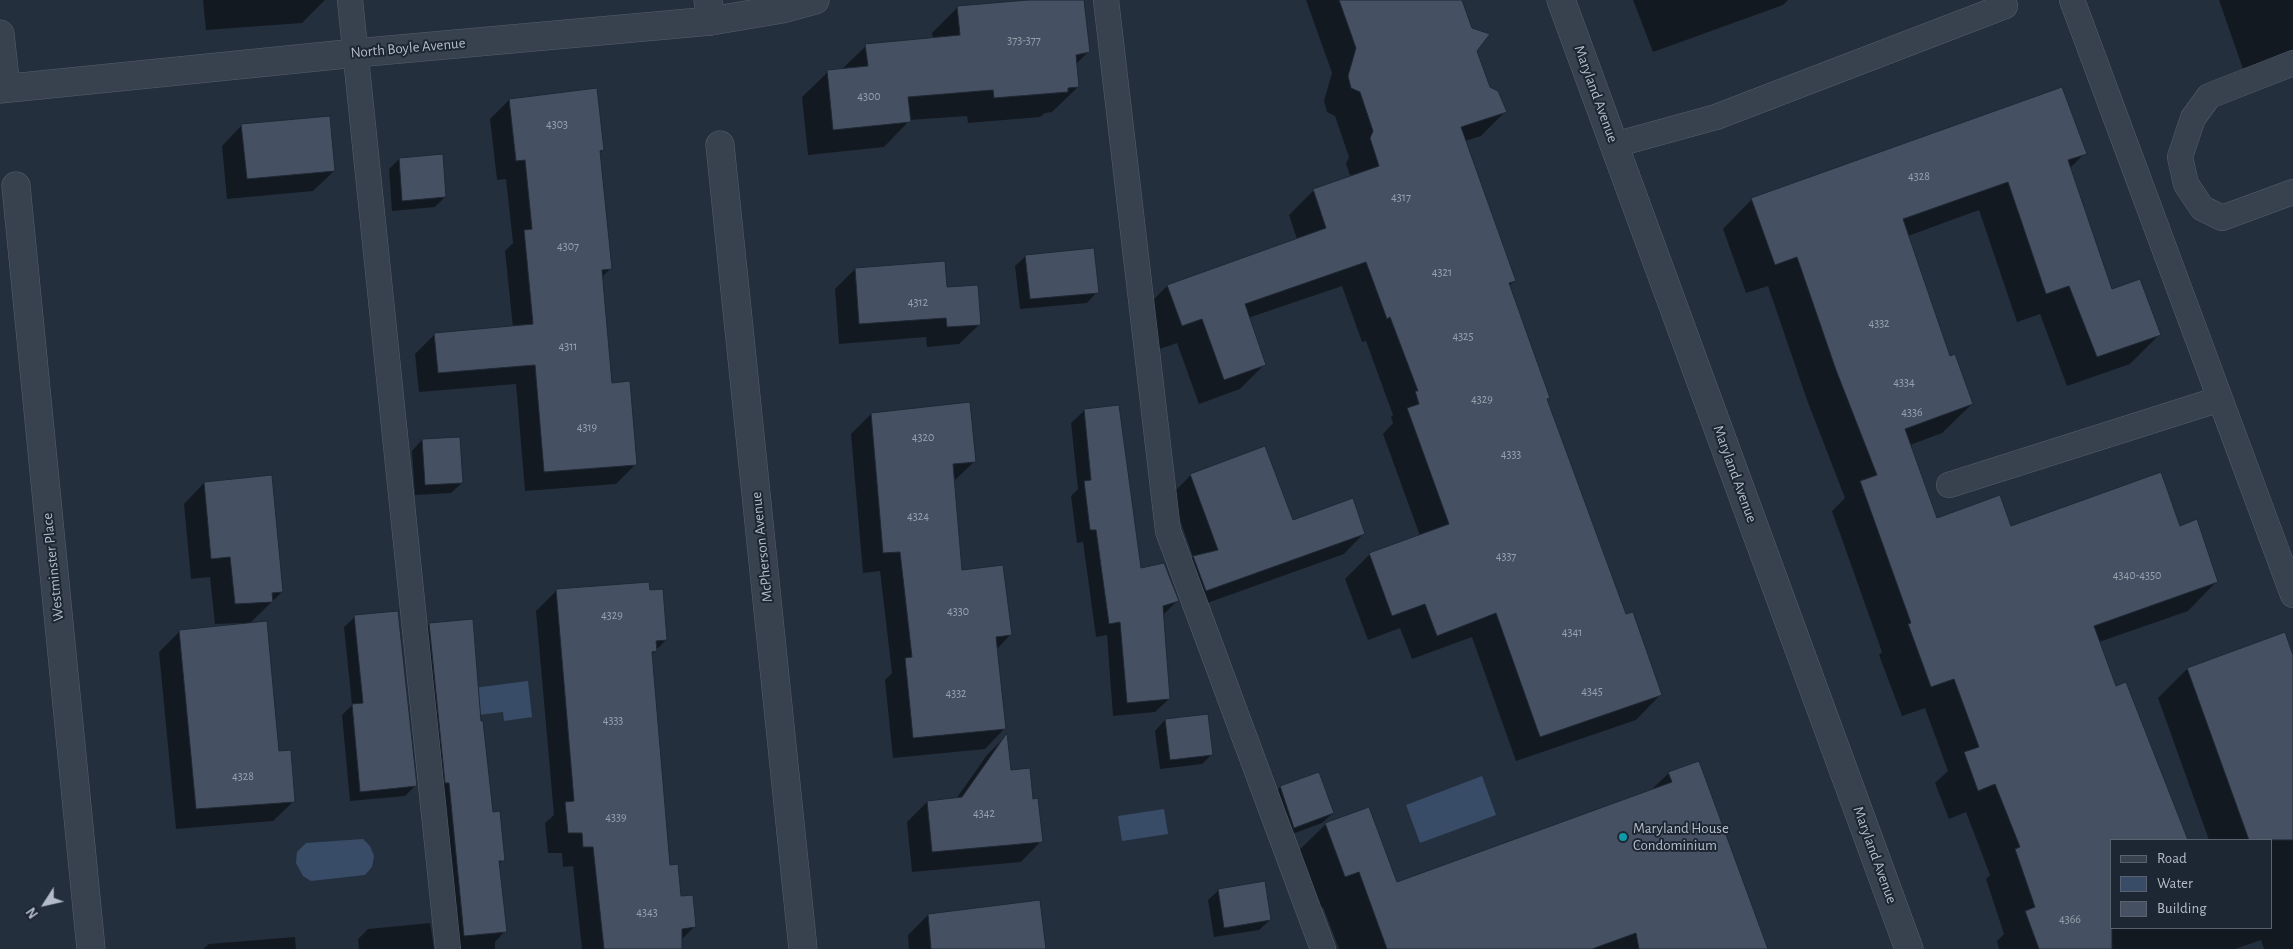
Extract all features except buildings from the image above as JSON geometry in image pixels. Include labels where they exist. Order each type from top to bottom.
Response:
[{"type":"street","name":"North Boyle Avenue","points":[[3,88],[356,53],[710,11],[782,9],[815,0]]},
{"type":"street","name":"Maryland Avenue","points":[[1561,0],[1909,949]]},
{"type":"street","points":[[0,34],[3,88]]},
{"type":"street","name":"McPherson Avenue","points":[[720,145],[803,949]]},
{"type":"street","name":"Westminster Place","points":[[16,186],[91,949]]},
{"type":"lane","points":[[350,0],[448,949]]},
{"type":"lane","points":[[1106,0],[1168,531],[1323,949]]},
{"type":"lane","points":[[2072,0],[2293,595]]},
{"type":"lane","points":[[1614,145],[1716,117],[2005,6]]},
{"type":"lane","points":[[2293,63],[2209,96],[2193,118],[2180,157],[2186,184],[2202,208],[2222,218],[2293,192]]},
{"type":"lane","points":[[1949,484],[2220,399]]},
{"type":"water","points":[[528,681],[532,717],[504,721],[503,712],[454,718],[450,691]]},
{"type":"water","points":[[1482,776],[1496,815],[1420,843],[1406,805]]},
{"type":"water","points":[[1164,809],[1168,834],[1122,841],[1118,816]]},
{"type":"water","points":[[363,839],[370,846],[374,856],[372,867],[365,875],[311,881],[303,876],[296,863],[297,852],[306,843]]},
{"type":"place","name":"Maryland House Condominium","points":[[1623,837]]}]
